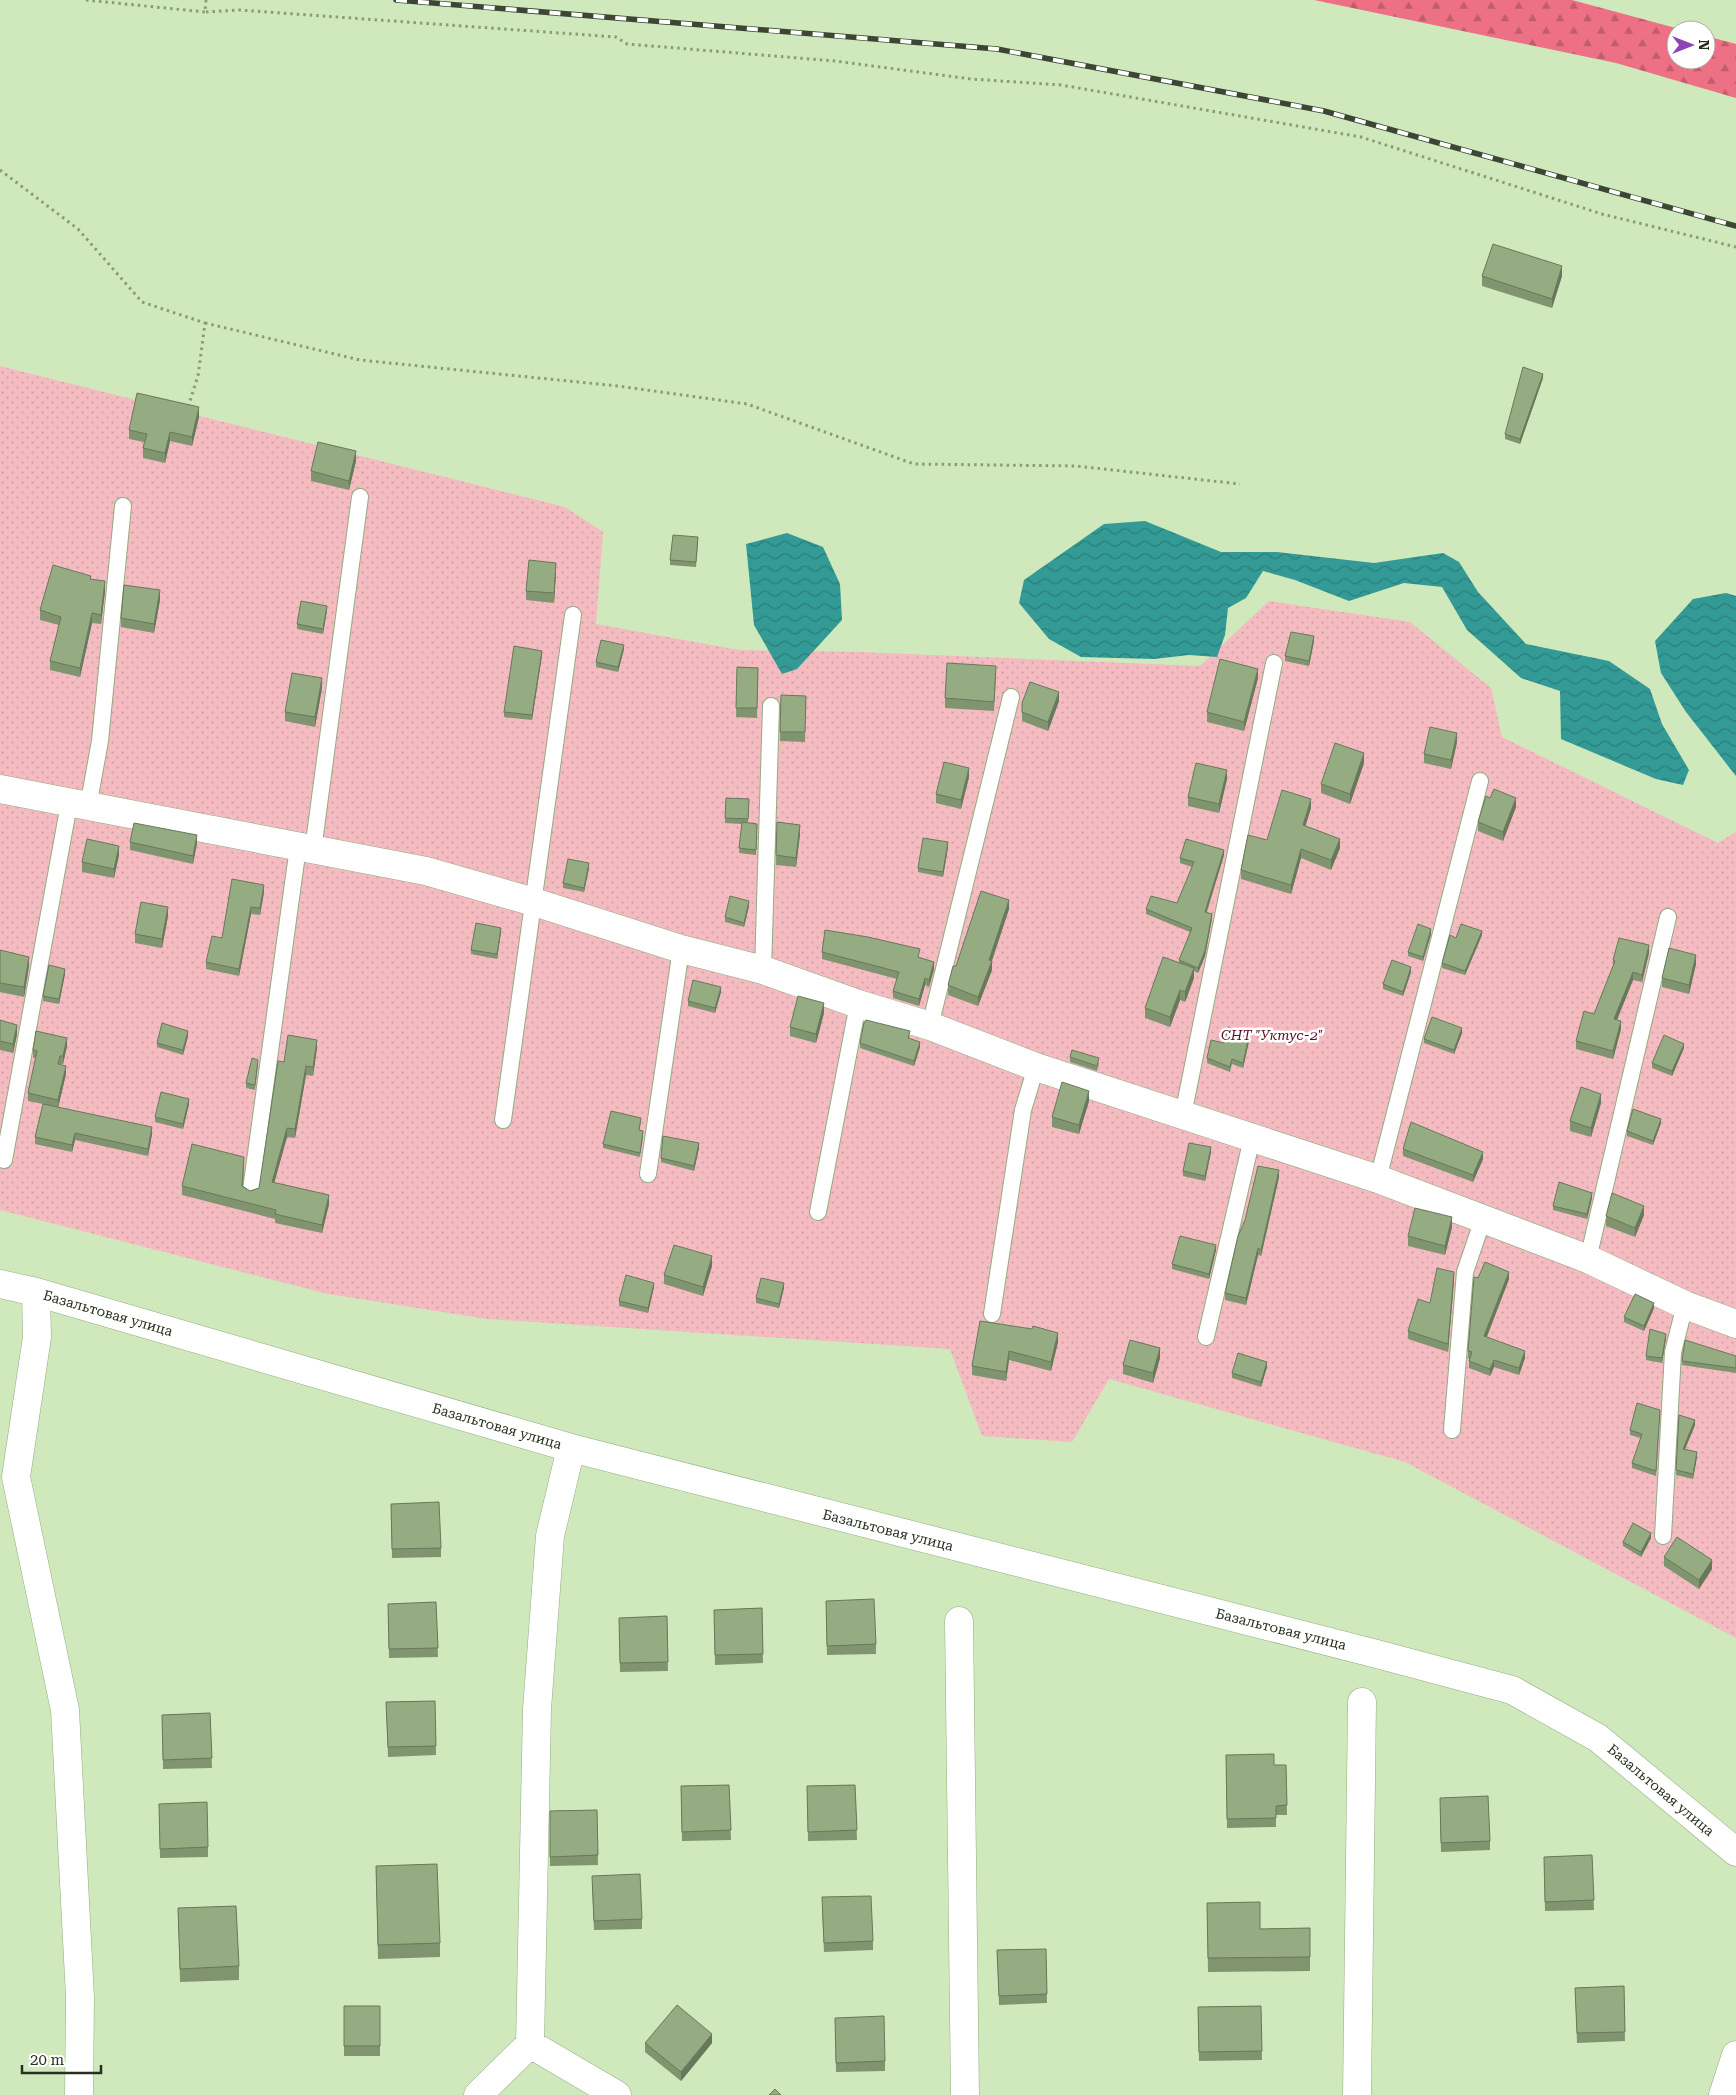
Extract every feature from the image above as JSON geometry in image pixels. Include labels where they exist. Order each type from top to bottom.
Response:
[{"type":"street","points":[[0,789],[78,806],[426,871],[534,902],[682,949],[763,970],[858,1004],[930,1026],[1036,1067],[1378,1179],[1588,1259],[1685,1305],[1736,1324]]},
{"type":"street","name":"Базальтовая улица","points":[[0,1284],[36,1292],[571,1448],[1512,1690],[1598,1738],[1736,1852]]},
{"type":"street","points":[[36,1292],[37,1336],[16,1477],[65,1710],[80,1997],[79,2095]]},
{"type":"street","points":[[478,2095],[530,2044],[536,1709],[550,1536],[571,1448]]},
{"type":"street","points":[[959,1621],[965,2095]]},
{"type":"street","points":[[1358,2095],[1362,1702]]},
{"type":"street","points":[[530,2044],[617,2095]]},
{"type":"street","points":[[1723,2095],[1736,2055]]},
{"type":"lane","points":[[251,1190],[360,497]]},
{"type":"lane","points":[[4,1160],[78,806],[100,741],[123,506]]},
{"type":"lane","points":[[503,1120],[573,615]]},
{"type":"lane","points":[[1183,1115],[1274,663]]},
{"type":"lane","points":[[930,1026],[1011,697]]},
{"type":"lane","points":[[763,970],[771,706]]},
{"type":"lane","points":[[1378,1179],[1480,781]]},
{"type":"lane","points":[[1588,1259],[1668,917]]},
{"type":"lane","points":[[648,1174],[682,949]]},
{"type":"lane","points":[[818,1212],[858,1004]]},
{"type":"lane","points":[[992,1314],[1023,1110],[1036,1067]]},
{"type":"lane","points":[[1206,1337],[1252,1138]]},
{"type":"lane","points":[[1452,1430],[1465,1272],[1484,1219]]},
{"type":"lane","points":[[1663,1536],[1673,1352],[1685,1305]]},
{"type":"path","points":[[86,0],[204,12],[239,10],[616,38],[627,44],[835,61],[971,79],[1061,84],[1361,137],[1602,214],[1736,247]]},
{"type":"path","points":[[204,12],[206,0]]},
{"type":"path","points":[[0,170],[78,229],[142,302],[204,323],[360,360],[618,386],[747,404],[914,464],[1076,466],[1240,484]]},
{"type":"path","points":[[186,412],[198,376],[204,323]]},
{"type":"green space","points":[[1314,0],[1572,0],[1666,25],[1666,70],[1716,70],[1716,39],[1736,44],[1736,98],[1616,63]]},
{"type":"green space","name":"СНТ \"Уктус-2\"","points":[[0,366],[565,507],[603,532],[596,624],[739,650],[859,652],[1200,666],[1269,601],[1410,622],[1491,688],[1502,737],[1718,843],[1736,832],[1736,1638],[1405,1462],[1109,1379],[1072,1442],[982,1436],[950,1349],[487,1319],[328,1294],[0,1210]]},
{"type":"water","points":[[1145,521],[1221,552],[1277,552],[1374,563],[1443,553],[1459,562],[1478,592],[1526,644],[1609,661],[1650,689],[1662,724],[1689,770],[1683,785],[1656,779],[1561,739],[1560,691],[1521,678],[1467,630],[1442,587],[1404,583],[1349,601],[1295,580],[1263,571],[1246,598],[1228,608],[1225,635],[1217,657],[1189,655],[1154,659],[1081,657],[1049,639],[1019,603],[1024,580],[1104,524]]},
{"type":"water","points":[[787,533],[823,547],[840,584],[842,620],[797,669],[782,674],[754,625],[746,544]]},
{"type":"water","points":[[1726,593],[1736,596],[1736,776],[1686,712],[1661,673],[1655,641],[1693,599]]},
{"type":"building","points":[[1493,244],[1562,266],[1552,299],[1482,276]]},
{"type":"building","points":[[1523,367],[1543,374],[1520,439],[1505,434]]},
{"type":"building","points":[[137,393],[199,407],[192,437],[170,432],[165,453],[143,448],[147,434],[129,430]]},
{"type":"building","points":[[318,442],[356,451],[349,481],[311,471]]},
{"type":"building","points":[[673,535],[698,537],[696,562],[670,560]]},
{"type":"building","points":[[529,560],[556,563],[554,593],[526,591]]},
{"type":"building","points":[[53,565],[91,576],[90,579],[105,581],[101,615],[92,613],[80,668],[50,661],[61,617],[40,610]]},
{"type":"building","points":[[124,585],[160,590],[154,624],[121,618]]},
{"type":"building","points":[[301,601],[327,606],[323,629],[297,624]]},
{"type":"building","points":[[1291,632],[1314,636],[1309,661],[1285,656]]},
{"type":"building","points":[[601,640],[624,645],[618,667],[596,662]]},
{"type":"building","points":[[514,646],[542,651],[532,715],[504,712]]},
{"type":"building","points":[[1220,659],[1258,669],[1244,722],[1207,712]]},
{"type":"building","points":[[947,663],[996,666],[994,702],[945,698]]},
{"type":"building","points":[[737,667],[758,668],[757,708],[736,708]]},
{"type":"building","points":[[292,673],[322,678],[315,717],[285,712]]},
{"type":"building","points":[[1030,682],[1059,692],[1048,722],[1022,712],[1022,703]]},
{"type":"building","points":[[781,695],[806,696],[805,732],[780,732]]},
{"type":"building","points":[[1430,727],[1457,733],[1451,760],[1424,754]]},
{"type":"building","points":[[1335,743],[1364,753],[1350,794],[1321,784]]},
{"type":"building","points":[[944,762],[969,768],[961,800],[936,794]]},
{"type":"building","points":[[1196,763],[1227,770],[1219,804],[1188,797]]},
{"type":"building","points":[[1494,789],[1516,798],[1503,832],[1478,822],[1486,796],[1490,798]]},
{"type":"building","points":[[1282,790],[1311,799],[1303,825],[1340,839],[1331,860],[1301,849],[1291,885],[1241,870],[1248,835],[1267,840]]},
{"type":"building","points":[[726,798],[749,799],[748,819],[725,818]]},
{"type":"building","points":[[742,822],[757,824],[756,850],[739,848]]},
{"type":"building","points":[[777,822],[800,825],[796,858],[776,855]]},
{"type":"building","points":[[134,823],[197,835],[193,856],[130,842]]},
{"type":"building","points":[[923,838],[948,842],[943,872],[918,868]]},
{"type":"building","points":[[87,839],[119,846],[114,869],[82,862]]},
{"type":"building","points":[[1186,839],[1224,850],[1205,912],[1212,914],[1205,951],[1198,968],[1179,960],[1192,928],[1146,909],[1151,896],[1177,903],[1194,862],[1180,858]]},
{"type":"building","points":[[568,859],[589,863],[584,888],[563,883]]},
{"type":"building","points":[[232,879],[264,885],[260,908],[251,907],[239,969],[206,962],[212,936],[222,938]]},
{"type":"building","points":[[981,891],[1009,900],[989,960],[992,961],[978,997],[948,985],[953,966],[956,966]]},
{"type":"building","points":[[730,896],[749,901],[744,923],[725,917]]},
{"type":"building","points":[[141,902],[168,907],[162,939],[135,934]]},
{"type":"building","points":[[476,923],[501,928],[497,954],[471,950]]},
{"type":"building","points":[[1418,924],[1431,929],[1423,957],[1408,952]]},
{"type":"building","points":[[1461,924],[1482,931],[1465,971],[1442,963],[1450,935],[1456,938]]},
{"type":"building","points":[[825,930],[868,937],[920,949],[918,957],[934,962],[929,980],[925,978],[919,999],[893,991],[899,972],[822,952]]},
{"type":"building","points":[[1619,938],[1649,945],[1642,975],[1633,972],[1614,1019],[1621,1021],[1613,1051],[1576,1041],[1584,1011],[1594,1014],[1615,961],[1613,960]]},
{"type":"building","points":[[1669,948],[1696,955],[1689,985],[1662,978]]},
{"type":"building","points":[[0,950],[29,957],[24,987],[0,983]]},
{"type":"building","points":[[1163,957],[1194,968],[1185,992],[1180,990],[1170,1017],[1145,1008]]},
{"type":"building","points":[[1392,960],[1411,967],[1403,992],[1383,984]]},
{"type":"building","points":[[49,965],[65,969],[59,999],[43,996]]},
{"type":"building","points":[[693,980],[721,987],[715,1008],[688,1001]]},
{"type":"building","points":[[798,996],[824,1003],[816,1034],[790,1027]]},
{"type":"building","points":[[1432,1017],[1462,1028],[1454,1050],[1424,1039]]},
{"type":"building","points":[[0,1020],[17,1025],[13,1044],[0,1041]]},
{"type":"building","points":[[866,1020],[910,1031],[908,1038],[920,1042],[914,1061],[860,1043]]},
{"type":"building","points":[[162,1023],[188,1031],[183,1050],[157,1043]]},
{"type":"building","points":[[1228,1027],[1250,1032],[1243,1063],[1232,1059],[1230,1067],[1207,1058],[1211,1040],[1224,1043]]},
{"type":"building","points":[[36,1031],[67,1038],[63,1056],[60,1056],[58,1064],[66,1066],[58,1100],[28,1093],[37,1051],[33,1050]]},
{"type":"building","points":[[288,1035],[317,1040],[313,1067],[306,1066],[295,1129],[287,1128],[272,1182],[329,1195],[322,1225],[275,1214],[276,1210],[182,1186],[192,1144],[244,1157],[242,1186],[250,1191],[259,1188],[278,1061],[284,1062]]},
{"type":"building","points":[[1664,1035],[1684,1044],[1672,1071],[1652,1063]]},
{"type":"building","points":[[1072,1050],[1099,1058],[1097,1066],[1070,1057]]},
{"type":"building","points":[[252,1058],[258,1060],[255,1085],[246,1083]]},
{"type":"building","points":[[1062,1082],[1089,1091],[1079,1125],[1052,1117]]},
{"type":"building","points":[[1581,1087],[1601,1094],[1591,1128],[1570,1121]]},
{"type":"building","points":[[161,1092],[189,1099],[183,1124],[155,1117]]},
{"type":"building","points":[[43,1104],[152,1127],[148,1149],[75,1133],[72,1145],[35,1137]]},
{"type":"building","points":[[1633,1109],[1661,1119],[1653,1141],[1627,1131]]},
{"type":"building","points":[[611,1111],[641,1118],[639,1130],[643,1131],[640,1153],[603,1144]]},
{"type":"building","points":[[1411,1122],[1483,1152],[1473,1175],[1403,1149]]},
{"type":"building","points":[[663,1136],[699,1143],[694,1166],[661,1158]]},
{"type":"building","points":[[1189,1143],[1211,1147],[1205,1176],[1183,1171]]},
{"type":"building","points":[[1258,1166],[1279,1170],[1261,1250],[1258,1248],[1246,1298],[1225,1293],[1238,1236],[1245,1220]]},
{"type":"building","points":[[1559,1182],[1592,1193],[1587,1214],[1553,1206]]},
{"type":"building","points":[[1612,1193],[1644,1206],[1635,1228],[1606,1216]]},
{"type":"building","points":[[1415,1208],[1452,1217],[1445,1246],[1408,1236]]},
{"type":"building","points":[[1180,1236],[1216,1245],[1209,1274],[1172,1264]]},
{"type":"building","points":[[674,1245],[712,1256],[703,1287],[664,1275]]},
{"type":"building","points":[[1485,1262],[1509,1272],[1484,1336],[1525,1351],[1519,1368],[1494,1360],[1490,1369],[1469,1361],[1472,1352],[1468,1351],[1474,1277],[1478,1278]]},
{"type":"building","points":[[1437,1268],[1454,1272],[1448,1344],[1408,1331],[1418,1299],[1430,1303]]},
{"type":"building","points":[[626,1275],[654,1283],[648,1308],[619,1301]]},
{"type":"building","points":[[761,1278],[784,1283],[779,1304],[756,1298]]},
{"type":"building","points":[[1635,1294],[1654,1303],[1644,1326],[1624,1317]]},
{"type":"building","points":[[980,1321],[1032,1329],[1033,1326],[1058,1333],[1051,1362],[1009,1351],[1006,1372],[972,1366]]},
{"type":"building","points":[[1650,1329],[1666,1334],[1662,1358],[1646,1356]]},
{"type":"building","points":[[1130,1340],[1160,1348],[1153,1373],[1123,1365]]},
{"type":"building","points":[[1685,1340],[1736,1356],[1736,1368],[1682,1361]]},
{"type":"building","points":[[1238,1353],[1267,1362],[1261,1382],[1232,1373]]},
{"type":"building","points":[[1637,1403],[1660,1410],[1656,1471],[1632,1463],[1642,1434],[1630,1430]]},
{"type":"building","points":[[1679,1415],[1695,1420],[1683,1449],[1697,1452],[1693,1474],[1676,1470]]},
{"type":"building","points":[[439,1502],[441,1548],[392,1549],[391,1504]]},
{"type":"building","points":[[1633,1523],[1651,1533],[1641,1552],[1623,1542]]},
{"type":"building","points":[[1677,1537],[1712,1560],[1699,1580],[1664,1557]]},
{"type":"building","points":[[874,1599],[876,1644],[827,1646],[826,1601]]},
{"type":"building","points":[[436,1602],[438,1648],[389,1649],[388,1604]]},
{"type":"building","points":[[762,1608],[763,1654],[715,1655],[714,1610]]},
{"type":"building","points":[[667,1616],[668,1662],[620,1663],[619,1618]]},
{"type":"building","points":[[435,1701],[436,1746],[388,1747],[386,1702]]},
{"type":"building","points":[[210,1713],[212,1758],[163,1760],[162,1715]]},
{"type":"building","points":[[1274,1754],[1274,1765],[1286,1765],[1287,1805],[1276,1806],[1276,1818],[1227,1819],[1226,1755]]},
{"type":"building","points":[[729,1785],[731,1830],[682,1832],[681,1786]]},
{"type":"building","points":[[855,1785],[857,1830],[808,1832],[807,1786]]},
{"type":"building","points":[[1488,1796],[1490,1841],[1441,1843],[1440,1798]]},
{"type":"building","points":[[207,1802],[208,1847],[160,1849],[159,1804]]},
{"type":"building","points":[[597,1810],[598,1855],[550,1857],[550,1811]]},
{"type":"building","points":[[1592,1855],[1594,1900],[1545,1902],[1544,1857]]},
{"type":"building","points":[[437,1864],[440,1943],[378,1945],[376,1866]]},
{"type":"building","points":[[640,1874],[642,1919],[594,1921],[592,1876]]},
{"type":"building","points":[[871,1896],[873,1941],[824,1943],[822,1897]]},
{"type":"building","points":[[1260,1902],[1260,1929],[1310,1928],[1310,1957],[1208,1958],[1207,1903]]},
{"type":"building","points":[[236,1906],[239,1966],[180,1969],[178,1908]]},
{"type":"building","points":[[1046,1949],[1047,1994],[999,1996],[997,1950]]},
{"type":"building","points":[[1624,1986],[1625,2032],[1577,2033],[1575,1988]]},
{"type":"building","points":[[677,2005],[712,2034],[681,2072],[645,2043]]},
{"type":"building","points":[[344,2006],[380,2006],[380,2046],[344,2046]]},
{"type":"building","points":[[1261,2006],[1262,2051],[1199,2052],[1198,2007]]},
{"type":"building","points":[[884,2016],[885,2061],[836,2063],[835,2018]]},
{"type":"building","points":[[775,2089],[781,2095],[769,2095]]},
{"type":"railway","points":[[396,0],[997,49],[1324,111],[1736,226]]}]
